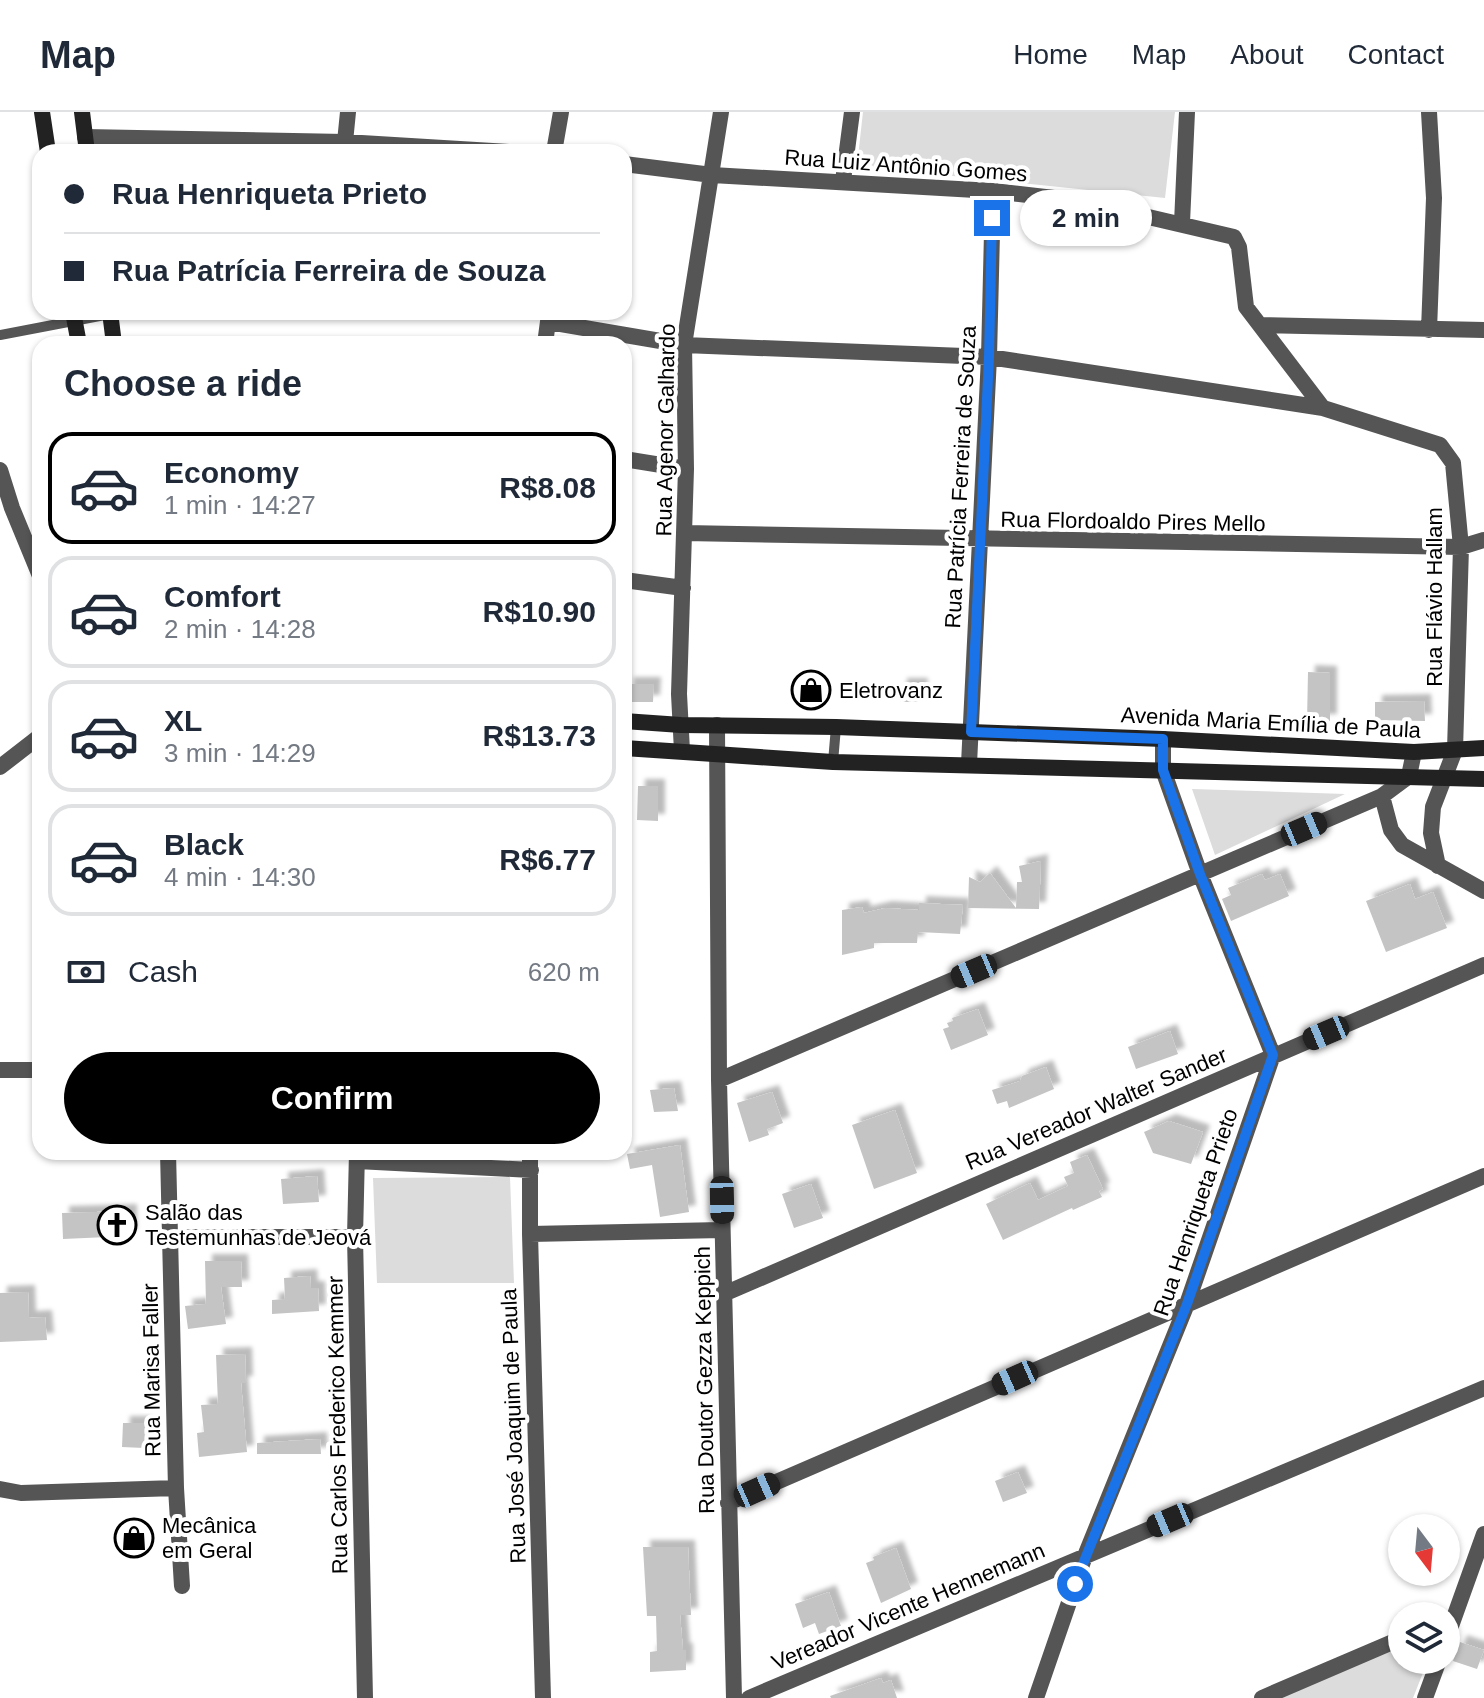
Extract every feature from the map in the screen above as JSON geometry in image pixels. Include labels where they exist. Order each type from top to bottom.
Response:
[{"type":"main road","points":[[82,112],[86,144]]},
{"type":"main road","points":[[46,113],[48,144]]},
{"type":"main road","name":"Avenida Maria Emília de Paula","points":[[632,722],[1163,739],[1414,752],[1484,748]]},
{"type":"main road","points":[[632,748],[833,762],[1484,779]]},
{"type":"street","points":[[345,142],[348,112]]},
{"type":"street","points":[[555,144],[561,112]]},
{"type":"street","name":"Rua Agenor Galhardo","points":[[682,751],[679,694],[686,469],[684,345],[721,112]]},
{"type":"street","points":[[843,181],[852,112]]},
{"type":"street","points":[[1182,223],[1187,112]]},
{"type":"street","points":[[1429,112],[1434,198],[1429,330]]},
{"type":"street","points":[[86,144],[378,144]]},
{"type":"street","name":"Rua Luiz Antônio Gomes","points":[[632,165],[712,175],[993,191],[1080,201],[1182,223],[1234,237],[1239,247],[1246,307],[1261,325]]},
{"type":"street","name":"Rua Patrícia Ferreira de Souza","points":[[969,764],[989,357],[993,191]]},
{"type":"street","points":[[563,320],[684,345],[989,357],[1323,408]]},
{"type":"street","points":[[1261,325],[1484,330]]},
{"type":"street","points":[[1261,325],[1323,408]]},
{"type":"street","name":"Rua Flávio Hallam","points":[[1323,408],[1440,445],[1453,463],[1461,547],[1455,750],[1431,819],[1438,866]]},
{"type":"street","points":[[632,460],[686,469]]},
{"type":"street","points":[[0,470],[32,557]]},
{"type":"street","name":"Rua Flordoaldo Pires Mello","points":[[685,533],[979,541],[1461,547],[1484,540]]},
{"type":"street","points":[[632,581],[683,588]]},
{"type":"street","name":"Rua Doutor Gezza Keppich","points":[[717,725],[719,1080],[734,1698]]},
{"type":"street","points":[[1163,739],[1163,770],[1200,874],[1273,1055]]},
{"type":"street","points":[[0,767],[32,742]]},
{"type":"street","points":[[719,1080],[1382,796],[1409,776],[1414,752]]},
{"type":"street","points":[[1382,796],[1391,830],[1402,845],[1484,891]]},
{"type":"street","name":"Rua Vereador Walter Sander","points":[[726,1293],[1484,965]]},
{"type":"street","name":"Rua Henriqueta Prieto","points":[[1036,1698],[1085,1556],[1187,1304],[1273,1055]]},
{"type":"street","points":[[0,1070],[32,1070]]},
{"type":"street","name":"Rua Marisa Faller","points":[[168,1160],[176,1488],[182,1586]]},
{"type":"street","name":"Rua Carlos Frederico Kemmer","points":[[357,1160],[355,1237],[365,1698]]},
{"type":"street","points":[[407,1160],[531,1170]]},
{"type":"street","name":"Rua José Joaquim de Paula","points":[[530,1160],[543,1698]]},
{"type":"street","points":[[728,1503],[1484,1176]]},
{"type":"street","points":[[530,1234],[722,1230]]},
{"type":"street","points":[[170,1237],[355,1237]]},
{"type":"street","name":"Vereador Vicente Hennemann","points":[[749,1698],[1484,1388]]},
{"type":"street","points":[[0,1489],[21,1493],[176,1488]]},
{"type":"street","points":[[1460,1604],[1477,1579],[1484,1534]]},
{"type":"street","points":[[1262,1698],[1388,1644]]},
{"type":"street","points":[[1425,1698],[1434,1674]]},
{"type":"lane","points":[[0,335],[58,320]]},
{"type":"lane","points":[[833,762],[836,727]]},
{"type":"shaded area","points":[[863,112],[1175,112],[1165,198],[857,166]]},
{"type":"shaded area","points":[[1192,789],[1345,794],[1215,855]]},
{"type":"shaded area","points":[[510,1177],[514,1283],[377,1283],[373,1178]]},
{"type":"shaded area","points":[[1388,1650],[1388,1674],[1422,1674],[1413,1698],[1278,1698]]},
{"type":"building","points":[[1308,672],[1330,673],[1330,721],[1307,721]]},
{"type":"building","points":[[632,684],[654,684],[653,702],[632,702]]},
{"type":"building","points":[[900,685],[921,685],[920,702],[900,702]]},
{"type":"building","points":[[1424,701],[1425,721],[1375,720],[1375,702]]},
{"type":"building","points":[[638,786],[658,786],[658,821],[637,820]]},
{"type":"building","points":[[1041,861],[1039,909],[968,908],[969,877],[980,882],[990,873],[1016,908],[1017,882],[1022,882],[1019,866]]},
{"type":"building","points":[[1262,874],[1265,880],[1280,874],[1289,896],[1231,921],[1222,899],[1231,895],[1228,888]]},
{"type":"building","points":[[1410,884],[1415,899],[1433,892],[1447,928],[1386,952],[1366,901]]},
{"type":"building","points":[[919,903],[963,905],[960,934],[918,932],[917,943],[874,943],[874,948],[842,955],[842,910],[862,907],[864,913],[885,908],[919,910]]},
{"type":"building","points":[[978,1009],[988,1035],[951,1050],[943,1029],[949,1027],[947,1023],[953,1021],[952,1018]]},
{"type":"building","points":[[1170,1031],[1178,1054],[1136,1069],[1128,1047]]},
{"type":"building","points":[[1046,1067],[1054,1089],[1009,1108],[1007,1101],[997,1104],[992,1090],[1020,1081],[1022,1076]]},
{"type":"building","points":[[674,1088],[678,1111],[654,1112],[650,1090]]},
{"type":"building","points":[[772,1092],[783,1123],[767,1129],[769,1135],[749,1142],[737,1103]]},
{"type":"building","points":[[895,1110],[917,1173],[874,1189],[852,1125]]},
{"type":"building","points":[[1169,1121],[1203,1132],[1191,1164],[1153,1153],[1144,1132]]},
{"type":"building","points":[[680,1145],[689,1212],[660,1217],[652,1165],[630,1169],[628,1160],[632,1160],[632,1153]]},
{"type":"building","points":[[1087,1155],[1103,1189],[1099,1191],[1102,1197],[1003,1240],[986,1204],[1030,1183],[1038,1200],[1068,1186],[1064,1177],[1074,1173],[1070,1162]]},
{"type":"building","points":[[317,1176],[319,1202],[283,1204],[281,1179]]},
{"type":"building","points":[[811,1184],[823,1218],[794,1228],[782,1194]]},
{"type":"building","points":[[130,1211],[130,1236],[63,1239],[62,1213]]},
{"type":"building","points":[[205,1261],[241,1261],[242,1287],[221,1287],[226,1324],[188,1329],[185,1306],[206,1304]]},
{"type":"building","points":[[310,1276],[311,1288],[318,1288],[319,1311],[272,1314],[272,1300],[285,1299],[284,1278]]},
{"type":"building","points":[[28,1292],[29,1318],[45,1317],[47,1340],[0,1342],[0,1293]]},
{"type":"building","points":[[245,1354],[246,1383],[241,1383],[247,1452],[199,1457],[197,1433],[204,1432],[201,1405],[218,1404],[216,1355]]},
{"type":"building","points":[[123,1423],[145,1423],[144,1448],[122,1447]]},
{"type":"building","points":[[320,1439],[321,1454],[257,1454],[257,1443]]},
{"type":"building","points":[[1018,1472],[1027,1493],[1003,1502],[995,1481]]},
{"type":"building","points":[[643,1547],[688,1547],[691,1615],[680,1615],[686,1670],[650,1672],[650,1652],[657,1651],[656,1616],[647,1616]]},
{"type":"building","points":[[896,1548],[911,1589],[881,1603],[866,1563]]},
{"type":"building","points":[[829,1592],[841,1626],[819,1634],[815,1623],[803,1628],[795,1604]]},
{"type":"building","points":[[1460,1642],[1484,1650],[1477,1669],[1460,1663]]},
{"type":"building","points":[[881,1678],[883,1683],[891,1680],[897,1698],[830,1696]]},
{"type":"place","name":"Eletrovanz","points":[[811,690]]},
{"type":"place","name":"Salão das Testemunhas de Jeová","points":[[117,1225]]},
{"type":"place","name":"Mecânica em Geral","points":[[134,1538]]},
{"type":"route","points":[[992,218],[989,357],[971,732],[1163,739],[1163,770],[1200,874],[1273,1055],[1187,1304],[1075,1584]]}]
